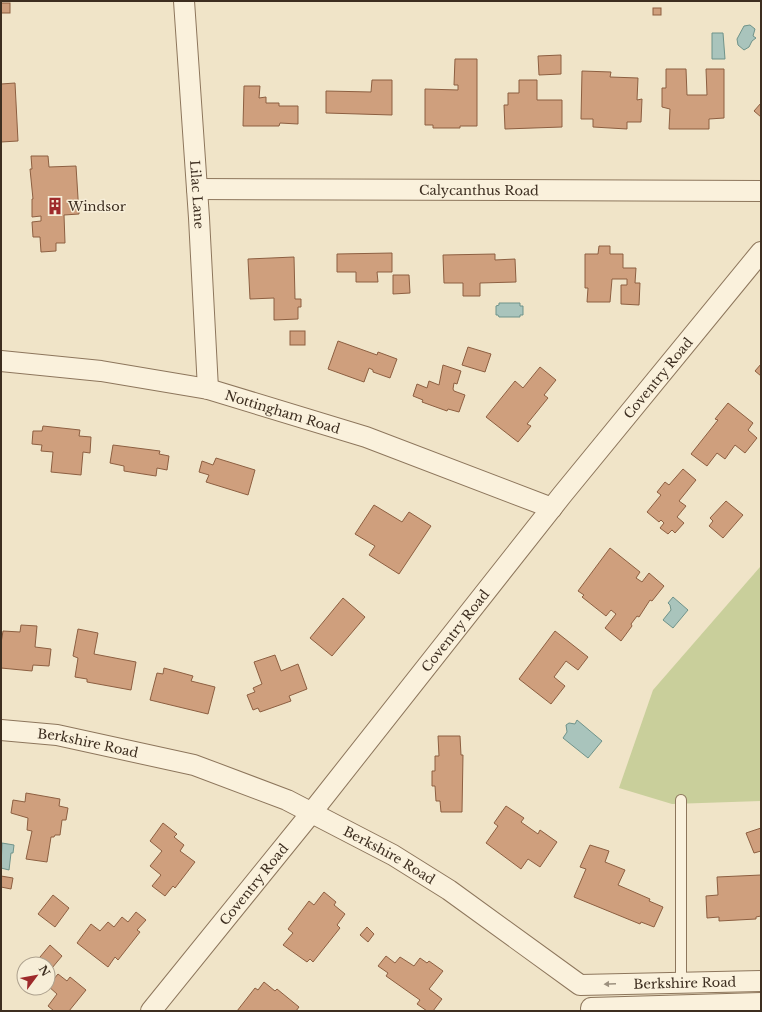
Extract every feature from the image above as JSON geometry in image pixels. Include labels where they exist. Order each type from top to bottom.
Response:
[{"type":"street","name":"Lilac Lane","points":[[184,1],[197,189],[208,389]]},
{"type":"street","name":"Calycanthus Road","points":[[197,189],[761,191]]},
{"type":"street","name":"Coventry Road","points":[[151,1011],[312,812],[552,508],[761,252]]},
{"type":"street","name":"Nottingham Road","points":[[1,361],[101,371],[208,389],[366,437],[552,508]]},
{"type":"street","name":"Berkshire Road","points":[[1,730],[57,735],[194,765],[287,800],[393,855],[449,890],[580,985],[761,981]]},
{"type":"street","points":[[580,985],[591,1009]]},
{"type":"street","name":"Berkshire Road","points":[[591,1009],[761,1003]]},
{"type":"lane","points":[[681,800],[681,983]]},
{"type":"green space","points":[[760,567],[761,801],[672,804],[619,788],[653,690]]},
{"type":"water","points":[[750,25],[755,29],[753,36],[756,38],[752,41],[749,47],[744,50],[738,45],[737,39],[744,26]]},
{"type":"water","points":[[712,33],[723,33],[725,59],[712,59]]},
{"type":"water","points":[[499,303],[520,303],[520,306],[523,306],[523,315],[520,315],[520,317],[499,317],[496,315],[496,306],[499,305]]},
{"type":"water","points":[[673,597],[688,610],[673,628],[663,620],[671,610],[668,603]]},
{"type":"water","points":[[577,720],[602,741],[588,758],[563,738],[567,732],[566,725],[569,723],[575,724]]},
{"type":"water","points":[[2,843],[14,845],[13,853],[11,853],[9,870],[1,868]]},
{"type":"building","points":[[1,3],[10,3],[10,13],[1,13]]},
{"type":"building","points":[[653,8],[661,8],[661,15],[653,15]]},
{"type":"building","points":[[561,55],[561,74],[539,75],[538,56]]},
{"type":"building","points":[[455,59],[477,59],[477,126],[460,126],[460,128],[433,128],[433,125],[425,125],[425,89],[458,90],[458,85],[454,85]]},
{"type":"building","points":[[666,69],[686,69],[687,95],[707,95],[706,69],[724,69],[724,118],[709,119],[709,129],[669,129],[670,109],[662,107],[662,88],[666,88]]},
{"type":"building","points":[[582,71],[611,72],[610,77],[638,78],[637,100],[642,99],[641,122],[627,122],[627,129],[593,127],[593,119],[581,119]]},
{"type":"building","points":[[372,80],[392,80],[392,115],[326,113],[326,91],[371,92]]},
{"type":"building","points":[[519,80],[537,80],[537,100],[562,100],[562,127],[505,129],[504,105],[508,105],[508,93],[519,93]]},
{"type":"building","points":[[15,83],[18,141],[1,142],[1,84]]},
{"type":"building","points":[[244,86],[260,86],[259,98],[266,97],[266,103],[279,103],[279,106],[298,106],[298,124],[280,123],[279,126],[243,126]]},
{"type":"building","points":[[761,103],[761,117],[754,111]]},
{"type":"building","name":"Windsor","points":[[31,156],[48,156],[49,167],[76,166],[79,214],[64,215],[65,243],[56,243],[56,251],[41,252],[40,237],[33,237],[32,222],[41,221],[41,216],[32,217],[33,199],[30,169],[32,169]]},
{"type":"building","points":[[599,246],[610,246],[610,254],[623,254],[623,268],[636,268],[635,283],[640,283],[639,305],[621,304],[621,285],[627,285],[627,279],[612,279],[610,302],[587,302],[588,288],[585,288],[585,254],[598,254]]},
{"type":"building","points":[[392,253],[392,272],[377,272],[378,282],[356,282],[356,272],[337,272],[337,254]]},
{"type":"building","points":[[495,254],[495,260],[515,259],[516,282],[480,283],[480,296],[463,296],[463,283],[444,283],[443,255]]},
{"type":"building","points":[[294,257],[295,299],[301,299],[301,307],[298,307],[298,319],[274,320],[274,298],[250,299],[248,259]]},
{"type":"building","points":[[393,275],[409,275],[410,293],[393,294]]},
{"type":"building","points":[[290,331],[305,331],[305,345],[290,345]]},
{"type":"building","points":[[338,341],[377,355],[378,352],[397,359],[390,378],[373,372],[373,370],[369,368],[364,382],[328,369]]},
{"type":"building","points":[[468,347],[491,354],[485,372],[462,365]]},
{"type":"building","points":[[761,364],[761,376],[755,371]]},
{"type":"building","points":[[443,365],[461,371],[457,384],[454,383],[453,389],[454,391],[465,395],[459,412],[448,409],[447,411],[422,402],[423,400],[413,396],[417,384],[427,388],[429,381],[439,385]]},
{"type":"building","points":[[540,367],[556,380],[544,395],[548,398],[527,424],[531,426],[518,442],[486,417],[515,381],[523,388]]},
{"type":"building","points":[[728,403],[753,423],[748,430],[757,438],[745,453],[735,445],[725,459],[717,453],[707,466],[691,454],[718,420],[715,419]]},
{"type":"building","points":[[43,426],[80,430],[79,436],[91,437],[90,453],[83,452],[81,475],[51,472],[53,452],[41,451],[42,445],[32,444],[33,431],[42,431]]},
{"type":"building","points":[[113,445],[160,451],[159,454],[169,456],[167,470],[157,468],[156,476],[124,471],[124,466],[110,463]]},
{"type":"building","points":[[216,458],[255,470],[248,495],[206,482],[209,475],[199,472],[202,461],[213,465]]},
{"type":"building","points":[[683,469],[696,480],[679,501],[686,506],[677,517],[684,523],[675,533],[672,530],[668,534],[660,528],[664,523],[661,520],[659,522],[647,512],[661,495],[657,492],[665,482],[669,485]]},
{"type":"building","points":[[726,501],[743,515],[723,538],[709,526],[713,521],[710,518]]},
{"type":"building","points":[[374,505],[402,522],[409,512],[431,526],[399,574],[369,555],[375,546],[355,534]]},
{"type":"building","points":[[610,548],[640,572],[636,578],[642,582],[649,573],[664,586],[652,601],[650,600],[639,617],[637,616],[621,641],[605,628],[616,614],[611,610],[606,616],[582,597],[584,595],[578,591]]},
{"type":"building","points":[[343,598],[365,617],[332,656],[310,638]]},
{"type":"building","points":[[21,625],[37,626],[35,647],[51,649],[49,666],[33,665],[32,671],[1,668],[1,643],[3,631],[20,632]]},
{"type":"building","points":[[78,629],[98,633],[94,654],[136,662],[131,690],[87,682],[87,679],[75,677],[78,658],[73,656]]},
{"type":"building","points":[[555,631],[588,657],[578,670],[566,661],[554,677],[565,686],[551,704],[519,679]]},
{"type":"building","points":[[275,655],[281,671],[298,664],[307,689],[289,696],[291,701],[260,712],[258,708],[253,710],[247,695],[255,692],[253,688],[262,684],[254,662]]},
{"type":"building","points":[[164,668],[193,676],[191,681],[215,687],[208,714],[150,700],[157,673],[163,674]]},
{"type":"building","points":[[438,736],[460,736],[461,755],[463,755],[462,812],[441,812],[440,801],[436,801],[435,786],[432,786],[432,771],[435,771],[435,756],[439,756]]},
{"type":"building","points":[[26,793],[60,799],[59,806],[68,808],[66,820],[62,820],[60,835],[51,837],[47,862],[26,859],[32,831],[27,830],[28,818],[11,813],[13,800],[25,802]]},
{"type":"building","points":[[506,806],[524,818],[521,822],[538,834],[540,830],[557,842],[540,867],[528,859],[521,869],[486,843],[498,826],[494,823]]},
{"type":"building","points":[[163,823],[177,834],[174,837],[184,845],[180,851],[195,862],[175,888],[173,886],[165,896],[152,886],[161,875],[150,866],[162,851],[150,841]]},
{"type":"building","points":[[761,828],[761,851],[754,853],[746,833]]},
{"type":"building","points":[[590,845],[609,851],[605,862],[625,870],[618,885],[650,899],[649,901],[663,907],[654,927],[641,922],[640,924],[574,897],[586,869],[580,867]]},
{"type":"building","points":[[761,875],[761,916],[756,917],[756,919],[719,921],[719,917],[707,918],[706,896],[718,895],[717,877]]},
{"type":"building","points":[[1,876],[13,878],[11,889],[1,887]]},
{"type":"building","points":[[324,892],[336,902],[334,905],[345,914],[337,925],[340,928],[313,962],[310,959],[307,962],[283,945],[293,933],[288,929],[309,901],[314,905]]},
{"type":"building","points":[[53,895],[69,908],[55,927],[38,914]]},
{"type":"building","points":[[136,912],[146,920],[137,930],[140,932],[118,960],[115,957],[108,967],[77,943],[91,924],[100,931],[108,922],[114,927],[122,917],[128,922]]},
{"type":"building","points":[[367,927],[374,934],[368,942],[360,935]]},
{"type":"building","points":[[50,945],[62,956],[56,963],[56,956],[41,956]]},
{"type":"building","points":[[386,956],[395,963],[400,957],[414,966],[420,958],[427,963],[429,961],[443,971],[429,989],[442,999],[433,1011],[427,1011],[417,1004],[420,1000],[386,976],[388,973],[378,966]]},
{"type":"building","points":[[58,974],[67,981],[70,977],[86,990],[69,1011],[54,1011],[48,1006],[57,994],[56,976]]},
{"type":"building","points":[[264,982],[275,991],[277,989],[299,1007],[296,1011],[237,1011],[255,988],[258,990]]},
{"type":"place","name":"Windsor","points":[[55,206]]}]
